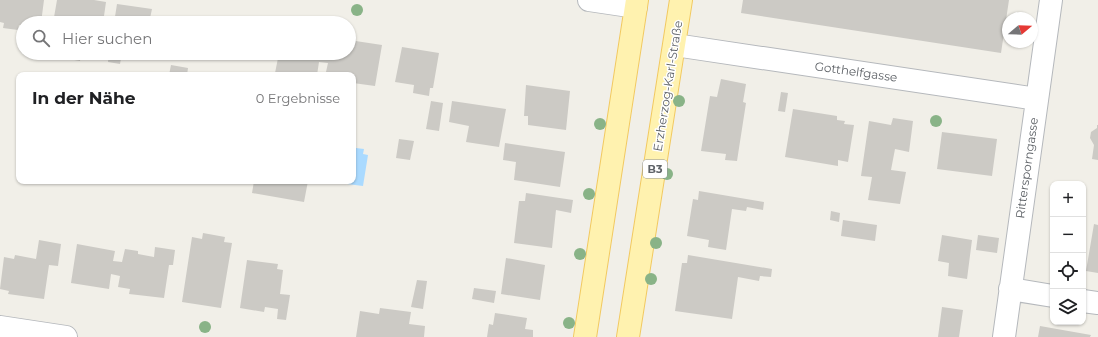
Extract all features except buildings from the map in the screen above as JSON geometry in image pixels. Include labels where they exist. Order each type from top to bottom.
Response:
[{"type":"main road","name":"Erzherzog-Karl-Straße","points":[[628,337],[681,0]]},
{"type":"main road","points":[[585,337],[636,4]]},
{"type":"street","points":[[589,0],[636,4]]},
{"type":"street","name":"Rittersporngasse","points":[[1004,337],[1051,0]]},
{"type":"street","name":"Gotthelfgasse","points":[[675,45],[1037,99]]},
{"type":"street","points":[[1010,289],[1050,296]]},
{"type":"street","points":[[1086,301],[1098,303]]},
{"type":"street","points":[[0,327],[66,337]]},
{"type":"water","points":[[356,148],[364,149],[363,154],[368,155],[363,186],[347,184],[356,184]]}]
